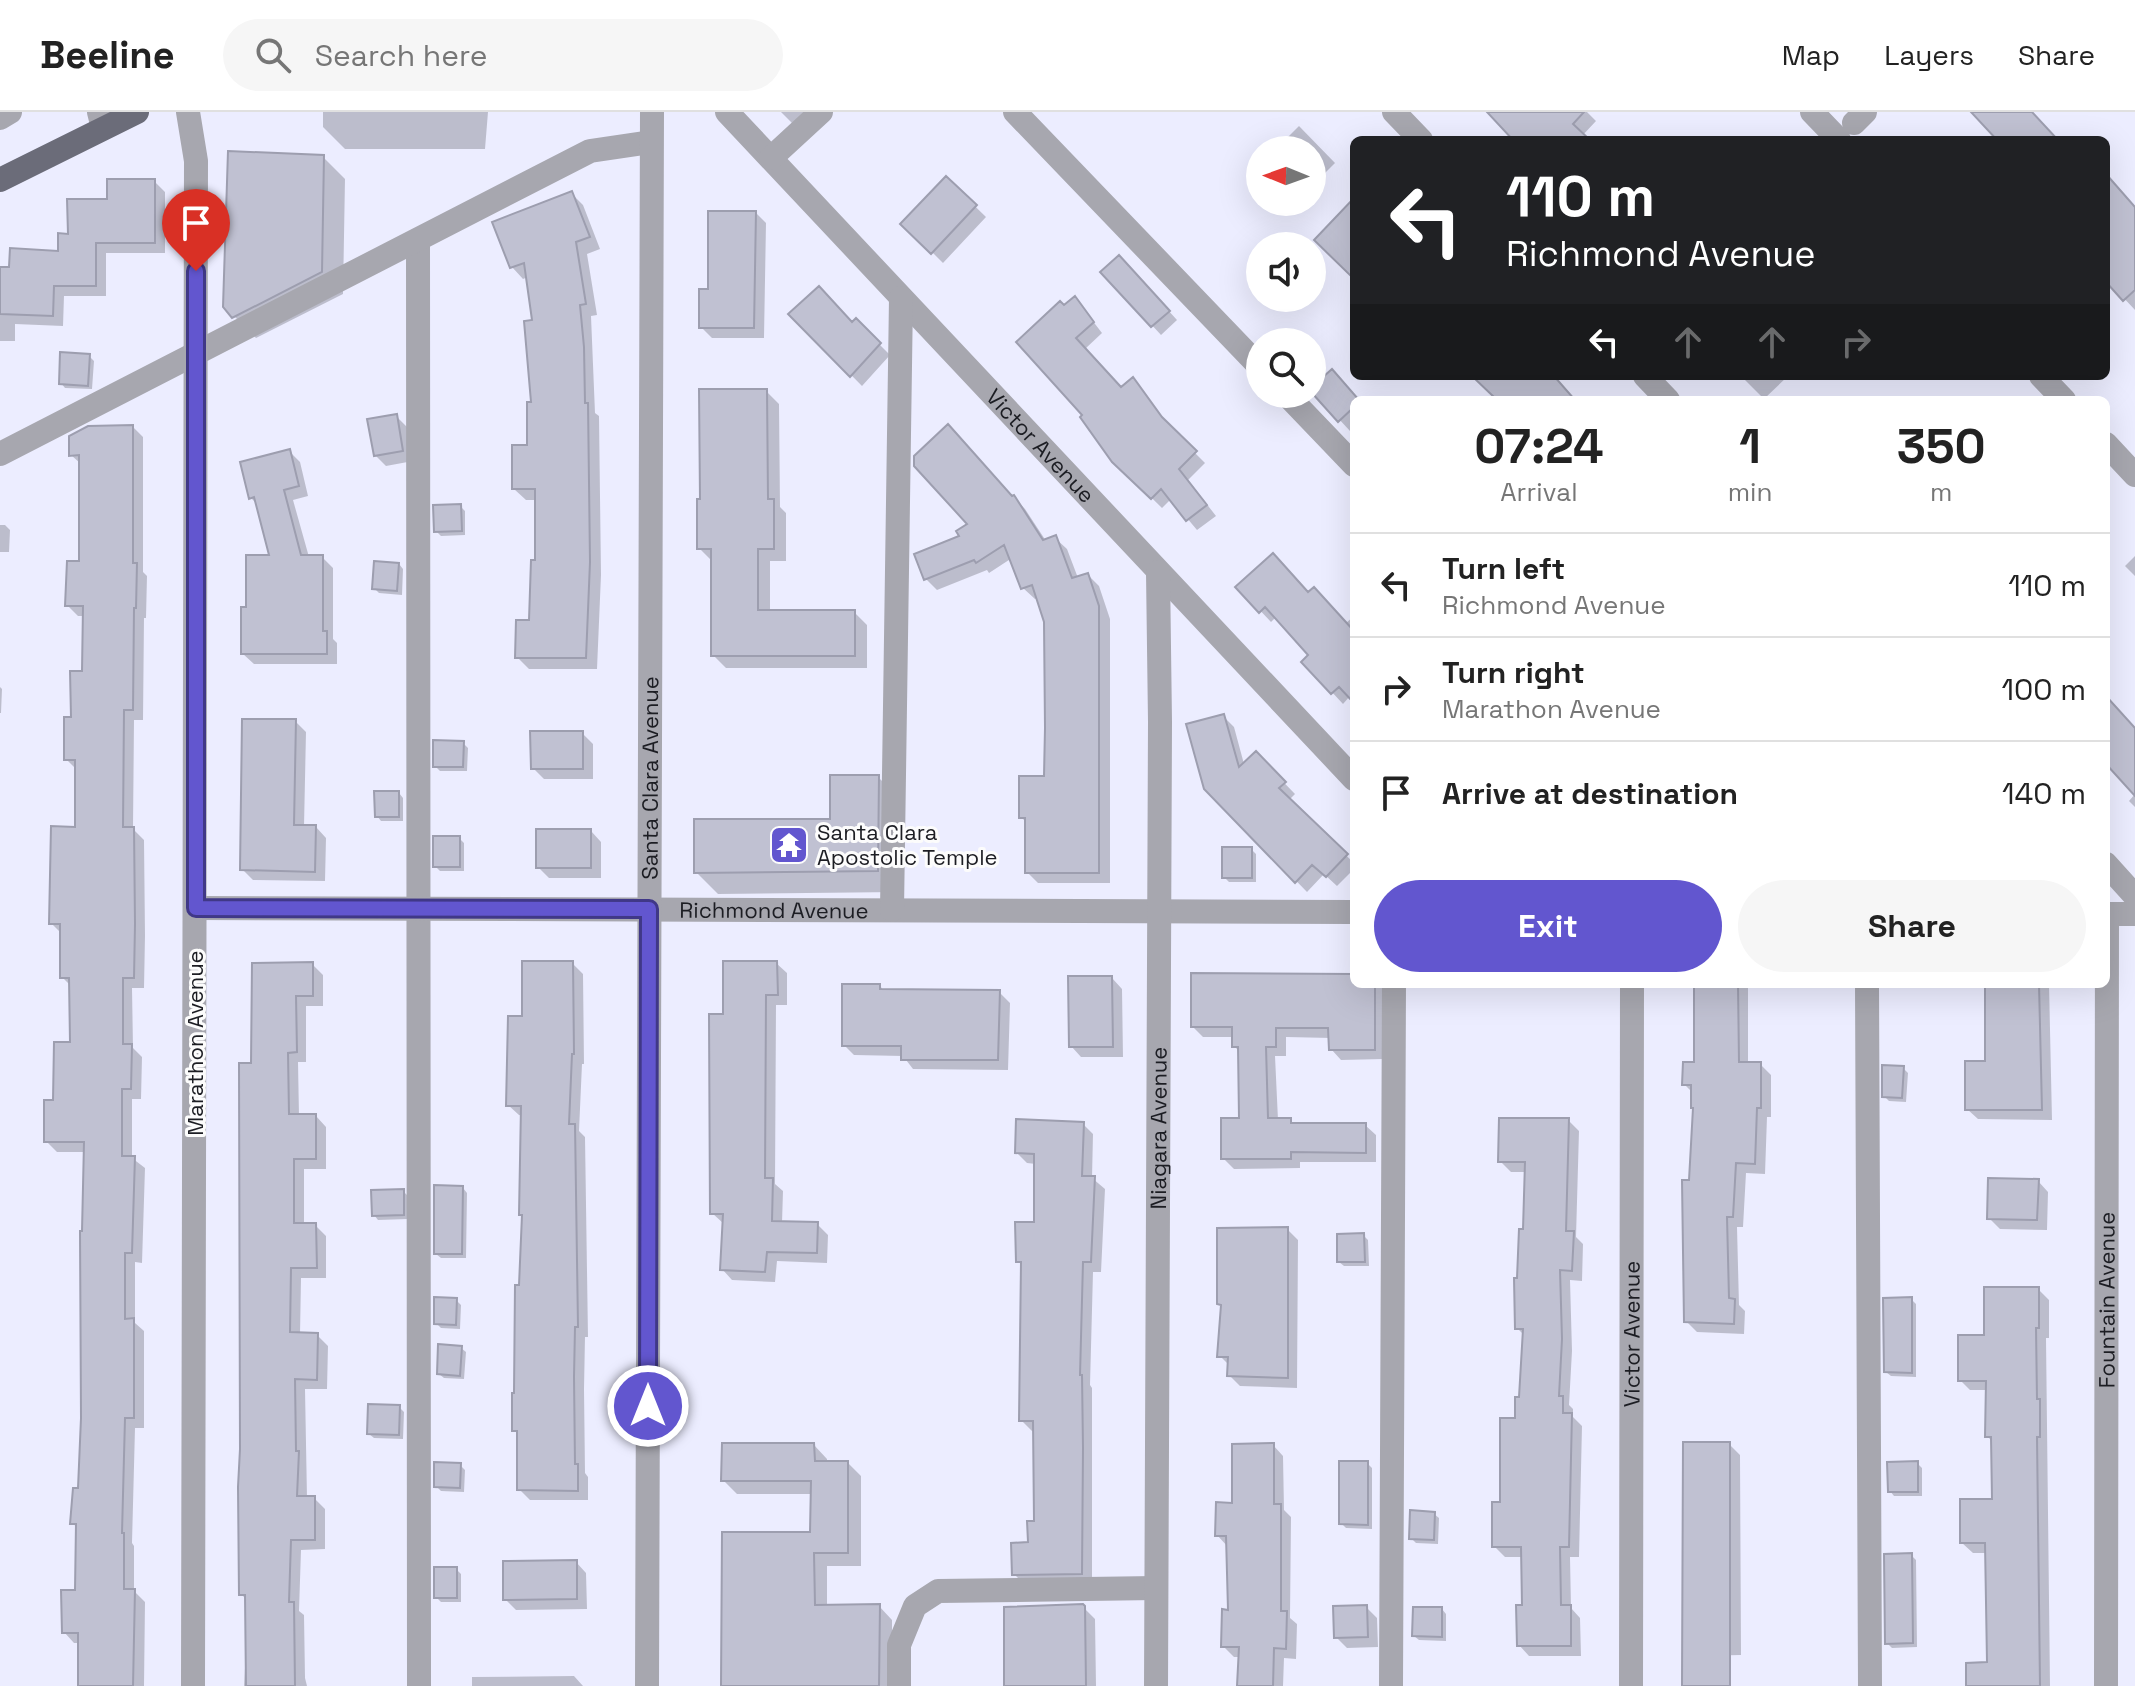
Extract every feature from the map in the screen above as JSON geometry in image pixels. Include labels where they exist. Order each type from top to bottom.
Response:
[{"type":"main road","points":[[0,180],[101,120],[137,112]]},
{"type":"street","points":[[0,118],[10,112]]},
{"type":"street","name":"Marathon Avenue","points":[[188,112],[196,161],[193,1686]]},
{"type":"street","name":"Santa Clara Avenue","points":[[647,1686],[652,112]]},
{"type":"street","name":"Victor Avenue","points":[[727,112],[1350,775]]},
{"type":"street","points":[[771,158],[821,112]]},
{"type":"street","points":[[1015,112],[1246,352]]},
{"type":"street","points":[[1394,112],[1417,136]]},
{"type":"street","points":[[1812,112],[1853,125]]},
{"type":"street","points":[[0,454],[590,151],[651,142]]},
{"type":"street","points":[[418,240],[419,1686]]},
{"type":"street","points":[[892,910],[901,298]]},
{"type":"street","points":[[1649,380],[1664,396]]},
{"type":"street","points":[[2045,380],[2060,396]]},
{"type":"street","points":[[1299,408],[1350,461]]},
{"type":"street","points":[[2110,448],[2135,475]]},
{"type":"street","name":"Niagara Avenue","points":[[1156,1686],[1158,572]]},
{"type":"street","points":[[2110,868],[2135,896]]},
{"type":"street","name":"Richmond Avenue","points":[[196,908],[1350,912]]},
{"type":"street","points":[[2110,914],[2135,914]]},
{"type":"street","points":[[1391,1686],[1394,988]]},
{"type":"street","name":"Victor Avenue","points":[[1631,1686],[1632,988]]},
{"type":"street","points":[[1867,988],[1870,1686]]},
{"type":"street","name":"Fountain Avenue","points":[[2106,988],[2106,1686]]},
{"type":"street","points":[[899,1686],[899,1645],[915,1606],[938,1591],[1156,1588]]},
{"type":"building","points":[[1487,112],[1584,112],[1573,124],[1586,136],[1509,136]]},
{"type":"building","points":[[1971,112],[2032,112],[2054,136],[1993,136]]},
{"type":"building","points":[[228,151],[324,155],[322,272],[232,318],[223,307]]},
{"type":"building","points":[[946,176],[977,205],[931,254],[900,224]]},
{"type":"building","points":[[107,179],[155,179],[155,243],[96,243],[96,286],[54,286],[53,316],[0,314],[0,267],[9,267],[10,248],[58,251],[58,233],[68,234],[67,199],[107,199]]},
{"type":"building","points":[[2110,179],[2135,207],[2135,290],[2123,301],[2110,286]]},
{"type":"building","points":[[572,191],[590,237],[576,242],[586,304],[580,305],[585,403],[588,403],[590,562],[586,658],[515,658],[516,620],[529,620],[531,560],[535,560],[535,489],[512,489],[512,445],[527,445],[527,402],[531,402],[524,321],[532,320],[524,263],[510,268],[492,222]]},
{"type":"building","points":[[1350,202],[1350,275],[1326,252],[1326,232],[1322,232]]},
{"type":"building","points":[[708,211],[756,211],[754,328],[699,328],[699,289],[708,289]]},
{"type":"building","points":[[1119,255],[1170,311],[1151,327],[1100,272]]},
{"type":"building","points":[[819,286],[852,322],[856,318],[881,343],[850,377],[788,314]]},
{"type":"building","points":[[1075,296],[1094,322],[1076,338],[1121,387],[1133,377],[1162,417],[1197,451],[1179,469],[1207,505],[1186,521],[1161,489],[1151,499],[1112,462],[1080,417],[1082,415],[1016,342],[1060,301],[1064,305]]},
{"type":"building","points":[[60,352],[90,354],[88,386],[59,384]]},
{"type":"building","points":[[1332,369],[1356,396],[1350,396],[1350,411],[1338,422],[1325,408],[1326,374]]},
{"type":"building","points":[[1476,380],[1558,380],[1572,396],[1493,396]]},
{"type":"building","points":[[699,389],[767,389],[768,499],[774,499],[774,549],[758,549],[758,610],[855,610],[855,656],[711,656],[711,549],[697,549]]},
{"type":"building","points":[[397,414],[403,451],[374,456],[367,419]]},
{"type":"building","points":[[948,424],[1014,495],[1043,540],[1056,535],[1072,578],[1088,573],[1099,606],[1099,873],[1025,873],[1025,818],[1019,818],[1019,776],[1044,776],[1044,622],[1032,585],[1021,589],[1004,545],[976,563],[974,560],[924,580],[914,554],[959,536],[956,531],[967,524],[914,466],[914,456]]},
{"type":"building","points":[[133,425],[136,608],[133,710],[124,710],[123,827],[134,827],[135,924],[134,978],[123,978],[123,1044],[132,1044],[131,1089],[122,1089],[122,1156],[135,1156],[132,1253],[125,1253],[125,1319],[134,1318],[134,1418],[125,1418],[122,1533],[124,1589],[135,1589],[133,1686],[78,1686],[78,1633],[62,1633],[61,1590],[75,1590],[76,1524],[70,1524],[73,1488],[78,1488],[81,1418],[80,1231],[84,1142],[44,1142],[44,1100],[53,1100],[54,1042],[70,1042],[69,978],[60,978],[60,924],[49,924],[51,826],[75,827],[75,760],[64,760],[64,717],[71,717],[70,671],[82,671],[83,606],[65,606],[67,561],[79,561],[79,455],[69,456],[69,436],[88,426]]},
{"type":"building","points":[[290,449],[299,486],[284,490],[301,555],[323,555],[323,631],[327,631],[327,654],[241,654],[241,607],[246,607],[246,555],[269,555],[254,497],[249,499],[240,462]]},
{"type":"building","points":[[461,504],[462,531],[434,532],[433,505]]},
{"type":"building","points":[[1273,553],[1308,592],[1314,587],[1350,627],[1350,699],[1339,687],[1331,694],[1301,662],[1308,655],[1265,607],[1259,613],[1235,587]]},
{"type":"building","points":[[374,561],[399,563],[397,591],[372,589]]},
{"type":"building","points":[[2110,700],[2135,728],[2135,796],[2110,768]]},
{"type":"building","points":[[1224,714],[1239,767],[1256,751],[1286,782],[1279,788],[1348,854],[1326,877],[1312,865],[1295,883],[1204,789],[1186,724]]},
{"type":"building","points":[[242,719],[296,719],[294,825],[316,825],[315,872],[240,870]]},
{"type":"building","points":[[530,731],[583,731],[583,769],[531,769]]},
{"type":"building","points":[[433,740],[464,741],[463,767],[433,767]]},
{"type":"building","name":"Santa Clara Apostolic Temple","points":[[830,775],[879,775],[878,871],[694,873],[694,819],[830,819]]},
{"type":"building","points":[[374,791],[399,791],[399,817],[375,817]]},
{"type":"building","points":[[536,829],[591,829],[591,868],[536,868]]},
{"type":"building","points":[[433,836],[460,836],[460,867],[433,867]]},
{"type":"building","points":[[1222,847],[1252,847],[1252,878],[1222,878]]},
{"type":"building","points":[[522,961],[573,961],[574,1054],[569,1124],[575,1124],[578,1327],[575,1327],[574,1377],[578,1491],[517,1490],[517,1431],[512,1431],[512,1393],[515,1285],[519,1285],[522,1215],[519,1215],[521,1106],[506,1106],[508,1016],[522,1016]]},
{"type":"building","points":[[723,961],[777,961],[778,995],[766,995],[765,1178],[773,1178],[772,1221],[818,1222],[817,1253],[767,1252],[765,1272],[720,1270],[723,1214],[710,1214],[709,1014],[723,1014]]},
{"type":"building","points":[[313,962],[313,996],[296,996],[297,1052],[288,1053],[289,1114],[316,1114],[316,1159],[294,1159],[294,1223],[316,1223],[317,1268],[291,1268],[290,1332],[318,1333],[317,1380],[295,1379],[296,1451],[299,1451],[297,1496],[315,1496],[315,1540],[291,1540],[289,1602],[294,1602],[295,1686],[246,1686],[245,1595],[239,1595],[239,1063],[251,1063],[252,963]]},
{"type":"building","points":[[1191,973],[1350,974],[1350,988],[1375,988],[1375,1050],[1329,1050],[1328,1028],[1276,1028],[1276,1047],[1266,1047],[1268,1118],[1291,1118],[1291,1123],[1366,1123],[1366,1153],[1291,1152],[1291,1159],[1221,1159],[1221,1118],[1239,1118],[1238,1047],[1232,1047],[1232,1027],[1191,1027]]},
{"type":"building","points":[[1068,976],[1112,976],[1113,1047],[1069,1047]]},
{"type":"building","points":[[842,984],[880,984],[880,989],[1000,990],[998,1060],[901,1060],[901,1046],[842,1046]]},
{"type":"building","points":[[1694,988],[1738,988],[1739,1062],[1761,1062],[1761,1108],[1757,1108],[1755,1164],[1736,1163],[1733,1217],[1727,1217],[1729,1298],[1735,1299],[1734,1324],[1684,1322],[1682,1180],[1689,1180],[1693,1108],[1691,1085],[1682,1085],[1683,1062],[1694,1062]]},
{"type":"building","points":[[1985,988],[2039,988],[2042,1110],[1965,1110],[1965,1061],[1985,1061]]},
{"type":"building","points":[[1882,1065],[1904,1066],[1902,1098],[1882,1097]]},
{"type":"building","points":[[1499,1118],[1569,1118],[1566,1231],[1574,1231],[1572,1271],[1560,1270],[1562,1339],[1559,1396],[1563,1396],[1563,1413],[1572,1413],[1569,1547],[1560,1547],[1561,1605],[1571,1605],[1571,1646],[1517,1646],[1516,1605],[1522,1605],[1521,1547],[1492,1547],[1492,1502],[1500,1502],[1500,1418],[1515,1418],[1523,1329],[1515,1329],[1514,1278],[1517,1278],[1519,1229],[1523,1229],[1525,1162],[1498,1162]]},
{"type":"building","points":[[1016,1119],[1084,1122],[1082,1176],[1095,1176],[1091,1262],[1083,1262],[1080,1375],[1082,1574],[1012,1575],[1011,1543],[1028,1542],[1027,1521],[1034,1521],[1033,1421],[1019,1421],[1021,1262],[1016,1262],[1015,1222],[1034,1222],[1034,1154],[1015,1153]]},
{"type":"building","points":[[1988,1178],[2039,1179],[2037,1220],[1987,1219]]},
{"type":"building","points":[[434,1185],[463,1186],[462,1254],[434,1254]]},
{"type":"building","points":[[404,1189],[404,1215],[372,1216],[371,1190]]},
{"type":"building","points":[[1288,1227],[1288,1378],[1227,1376],[1228,1357],[1217,1357],[1221,1305],[1217,1304],[1217,1228]]},
{"type":"building","points":[[1364,1233],[1365,1262],[1337,1262],[1337,1234]]},
{"type":"building","points":[[1984,1287],[2039,1287],[2039,1328],[2036,1328],[2037,1399],[2040,1399],[2040,1437],[2037,1437],[2040,1686],[1966,1686],[1966,1663],[1987,1662],[1985,1543],[1960,1543],[1960,1499],[1992,1499],[1991,1437],[1985,1437],[1986,1381],[1958,1381],[1958,1335],[1984,1335]]},
{"type":"building","points":[[434,1297],[457,1298],[456,1325],[434,1324]]},
{"type":"building","points":[[1912,1297],[1912,1373],[1884,1372],[1883,1298]]},
{"type":"building","points":[[438,1344],[462,1346],[460,1376],[437,1374]]},
{"type":"building","points":[[368,1404],[400,1405],[399,1435],[367,1434]]},
{"type":"building","points":[[1683,1442],[1730,1442],[1730,1686],[1682,1686]]},
{"type":"building","points":[[722,1443],[814,1443],[815,1461],[848,1461],[848,1553],[814,1553],[815,1605],[880,1604],[879,1686],[721,1686],[722,1532],[810,1532],[811,1481],[721,1481]]},
{"type":"building","points":[[1274,1443],[1274,1504],[1281,1504],[1281,1611],[1287,1611],[1286,1649],[1274,1648],[1273,1686],[1237,1686],[1239,1647],[1221,1647],[1222,1609],[1228,1610],[1226,1536],[1215,1536],[1216,1502],[1232,1503],[1232,1444]]},
{"type":"building","points":[[1339,1461],[1368,1461],[1368,1525],[1339,1524]]},
{"type":"building","points":[[1918,1461],[1918,1492],[1888,1492],[1887,1462]]},
{"type":"building","points":[[434,1462],[461,1463],[460,1488],[434,1487]]},
{"type":"building","points":[[1410,1510],[1435,1512],[1434,1540],[1409,1539]]},
{"type":"building","points":[[1912,1553],[1913,1643],[1885,1644],[1884,1554]]},
{"type":"building","points":[[577,1560],[577,1599],[503,1600],[503,1561]]},
{"type":"building","points":[[434,1567],[457,1567],[457,1598],[434,1598]]},
{"type":"building","points":[[1083,1604],[1086,1686],[1004,1686],[1004,1607]]},
{"type":"building","points":[[1367,1605],[1368,1637],[1334,1638],[1333,1606]]},
{"type":"building","points":[[1413,1607],[1442,1607],[1442,1637],[1412,1636]]},
{"type":"place","name":"Santa Clara Apostolic Temple","points":[[789,845]]},
{"type":"route","points":[[196,271],[196,908],[649,909],[648,1406]]}]
